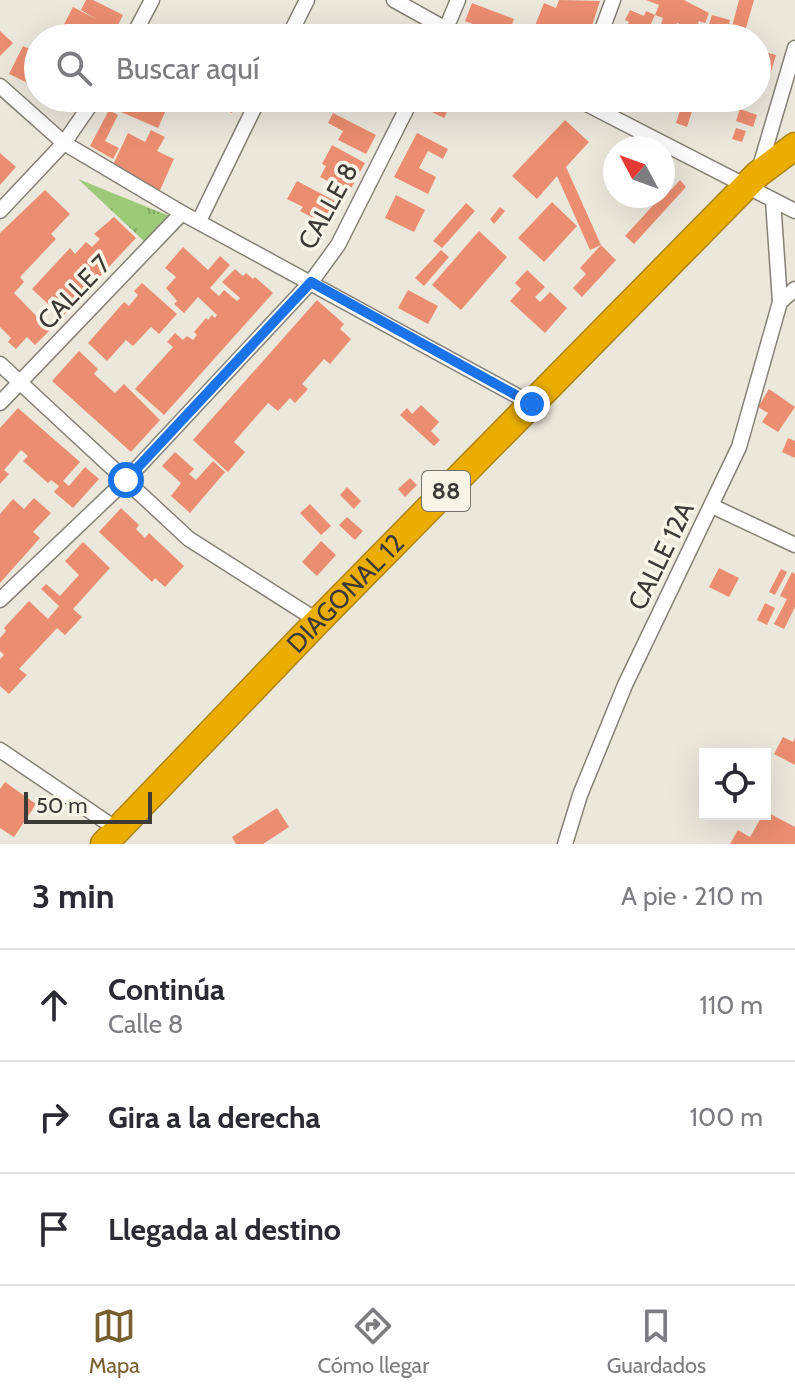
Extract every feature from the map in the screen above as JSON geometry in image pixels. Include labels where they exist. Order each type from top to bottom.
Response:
[{"type":"highway","name":"DIAGONAL 12","points":[[111,837],[318,621],[751,180],[795,146]]},
{"type":"street","points":[[139,24],[152,0]]},
{"type":"street","points":[[295,24],[307,0]]},
{"type":"street","points":[[394,0],[429,24]]},
{"type":"street","points":[[448,24],[458,0]]},
{"type":"street","points":[[604,24],[613,0]]},
{"type":"street","points":[[751,180],[795,48]]},
{"type":"street","points":[[0,86],[24,107]]},
{"type":"street","points":[[29,112],[64,143],[182,213],[532,404]]},
{"type":"street","points":[[0,211],[64,143],[85,112]]},
{"type":"street","points":[[199,221],[252,112]]},
{"type":"street","name":"CALLE 8","points":[[0,600],[126,480],[311,282],[338,245],[405,112]]},
{"type":"street","points":[[606,112],[751,180],[773,200],[795,211]]},
{"type":"street","points":[[773,200],[780,302]]},
{"type":"street","name":"CALLE 7","points":[[0,403],[182,213]]},
{"type":"street","points":[[780,302],[795,289]]},
{"type":"street","name":"CALLE 12A","points":[[565,844],[580,795],[625,685],[739,447],[780,302]]},
{"type":"street","points":[[0,364],[189,539],[318,621]]},
{"type":"street","points":[[712,506],[795,545]]},
{"type":"street","points":[[0,750],[111,837]]},
{"type":"green space","points":[[78,179],[172,217],[147,244]]},
{"type":"building","points":[[86,0],[93,0],[123,15],[118,24],[64,24],[73,7],[98,20],[81,10]]},
{"type":"building","points":[[559,0],[600,1],[593,24],[536,24],[544,3],[556,8]]},
{"type":"building","points":[[646,0],[684,0],[709,13],[705,23],[661,24],[663,18],[655,15],[659,5]]},
{"type":"building","points":[[739,0],[754,0],[747,24],[733,24]]},
{"type":"building","points":[[472,3],[514,19],[512,24],[473,24],[465,21]]},
{"type":"building","points":[[630,10],[644,16],[646,11],[655,15],[651,24],[628,24],[625,20]]},
{"type":"building","points":[[712,15],[730,20],[729,24],[709,24]]},
{"type":"building","points":[[0,31],[13,43],[0,56]]},
{"type":"building","points":[[23,46],[24,46],[24,81],[9,74]]},
{"type":"building","points":[[771,54],[776,55],[771,72]]},
{"type":"building","points":[[108,112],[118,115],[105,141],[119,148],[113,159],[90,146]]},
{"type":"building","points":[[121,112],[165,112],[158,128]]},
{"type":"building","points":[[432,112],[447,112],[444,118]]},
{"type":"building","points":[[680,112],[692,112],[687,127],[676,123]]},
{"type":"building","points":[[739,112],[757,115],[753,127],[736,121]]},
{"type":"building","points":[[333,113],[376,135],[366,154],[338,140],[343,131],[328,123]]},
{"type":"building","points":[[565,120],[589,142],[566,167],[601,245],[590,250],[557,176],[537,199],[512,176]]},
{"type":"building","points":[[736,128],[746,131],[742,142],[732,139]]},
{"type":"building","points":[[151,130],[165,137],[157,151],[174,159],[160,190],[111,169],[128,133],[145,142]]},
{"type":"building","points":[[417,133],[448,149],[443,159],[428,151],[419,168],[436,177],[428,194],[394,177]]},
{"type":"building","points":[[332,145],[365,163],[349,192],[320,177],[326,166],[322,164]]},
{"type":"building","points":[[0,153],[16,167],[0,185]]},
{"type":"building","points":[[680,180],[686,187],[675,199],[675,186]]},
{"type":"building","points":[[297,181],[339,203],[327,225],[300,211],[303,207],[287,199]]},
{"type":"building","points":[[45,190],[70,214],[51,234],[56,239],[20,277],[24,282],[14,293],[50,330],[35,345],[27,337],[16,349],[8,342],[11,338],[0,327],[0,233]]},
{"type":"building","points":[[396,195],[425,210],[414,232],[385,218]]},
{"type":"building","points":[[552,202],[577,226],[544,262],[518,238]]},
{"type":"building","points":[[466,203],[475,211],[442,248],[433,241]]},
{"type":"building","points":[[500,207],[505,211],[494,224],[490,219]]},
{"type":"building","points":[[651,208],[667,208],[634,244],[625,236]]},
{"type":"building","points":[[114,217],[136,238],[62,317],[32,289],[70,248],[75,254],[86,242],[92,247],[100,239],[94,234]]},
{"type":"building","points":[[479,231],[507,257],[461,310],[432,285]]},
{"type":"building","points":[[601,245],[616,260],[582,297],[573,288],[586,274],[580,268]]},
{"type":"building","points":[[183,247],[208,270],[220,256],[230,265],[210,288],[219,296],[224,290],[237,301],[240,298],[222,282],[235,269],[243,276],[246,273],[253,279],[255,277],[273,293],[164,415],[135,389],[173,347],[167,342],[175,333],[183,340],[187,336],[193,340],[197,335],[194,332],[206,318],[208,320],[212,315],[215,318],[217,315],[198,297],[184,313],[174,304],[177,301],[166,288],[176,277],[165,268]]},
{"type":"building","points":[[441,250],[449,257],[424,286],[415,278]]},
{"type":"building","points":[[527,270],[545,287],[535,297],[540,302],[550,292],[567,308],[545,333],[510,301],[521,289],[515,283]]},
{"type":"building","points":[[142,283],[177,314],[159,334],[151,327],[133,346],[126,340],[107,361],[88,343],[124,302],[129,306],[138,295],[134,291]]},
{"type":"building","points":[[408,290],[438,306],[428,324],[398,308]]},
{"type":"building","points":[[317,300],[344,324],[340,329],[351,339],[330,364],[324,359],[302,384],[308,389],[295,403],[290,398],[278,411],[268,403],[234,442],[245,452],[228,472],[193,440]]},
{"type":"building","points":[[79,351],[98,369],[94,374],[115,393],[124,384],[160,420],[131,452],[52,381]]},
{"type":"building","points":[[769,389],[795,407],[778,432],[762,422],[768,413],[758,407]]},
{"type":"building","points":[[421,405],[439,422],[431,431],[440,440],[434,446],[400,415],[407,408],[412,414]]},
{"type":"building","points":[[18,408],[80,462],[63,481],[69,486],[85,467],[99,479],[73,508],[54,492],[59,486],[51,480],[48,483],[23,461],[28,456],[21,450],[4,470],[9,474],[0,484],[0,428]]},
{"type":"building","points":[[788,438],[795,441],[795,458],[782,452]]},
{"type":"building","points":[[175,452],[194,469],[189,474],[196,480],[213,461],[225,472],[190,513],[171,496],[181,483],[162,466]]},
{"type":"building","points":[[410,478],[417,485],[405,497],[398,489]]},
{"type":"building","points":[[347,487],[361,501],[354,509],[340,495]]},
{"type":"building","points":[[34,498],[51,513],[33,532],[40,538],[0,583],[0,514],[13,499],[24,509]]},
{"type":"building","points":[[310,504],[331,526],[321,535],[300,513]]},
{"type":"building","points":[[121,508],[139,525],[136,529],[145,538],[149,533],[184,566],[165,587],[155,578],[152,582],[99,532]]},
{"type":"building","points":[[347,517],[363,531],[355,540],[339,525]]},
{"type":"building","points":[[321,541],[336,555],[317,576],[302,562]]},
{"type":"building","points":[[83,542],[110,568],[73,609],[82,617],[65,635],[57,628],[19,669],[27,675],[9,694],[0,686],[0,659],[4,655],[0,651],[0,638],[6,631],[4,628],[29,601],[48,619],[59,606],[41,589],[46,584],[60,596],[79,575],[65,561]]},
{"type":"building","points":[[719,568],[739,578],[729,597],[709,587]]},
{"type":"building","points":[[781,569],[787,572],[775,595],[769,592]]},
{"type":"building","points":[[792,572],[795,574],[795,607],[784,629],[774,624],[787,599],[780,596]]},
{"type":"building","points":[[765,603],[775,608],[767,625],[757,620]]},
{"type":"building","points":[[783,737],[793,742],[795,738],[795,765],[774,754]]},
{"type":"building","points":[[5,782],[36,804],[14,837],[0,828],[0,789]]},
{"type":"building","points":[[277,808],[289,827],[263,844],[236,844],[232,837]]},
{"type":"building","points":[[771,814],[795,827],[795,844],[730,844],[738,830],[750,837],[760,820],[771,820]]},
{"type":"route","points":[[126,480],[311,282],[532,404]]}]
